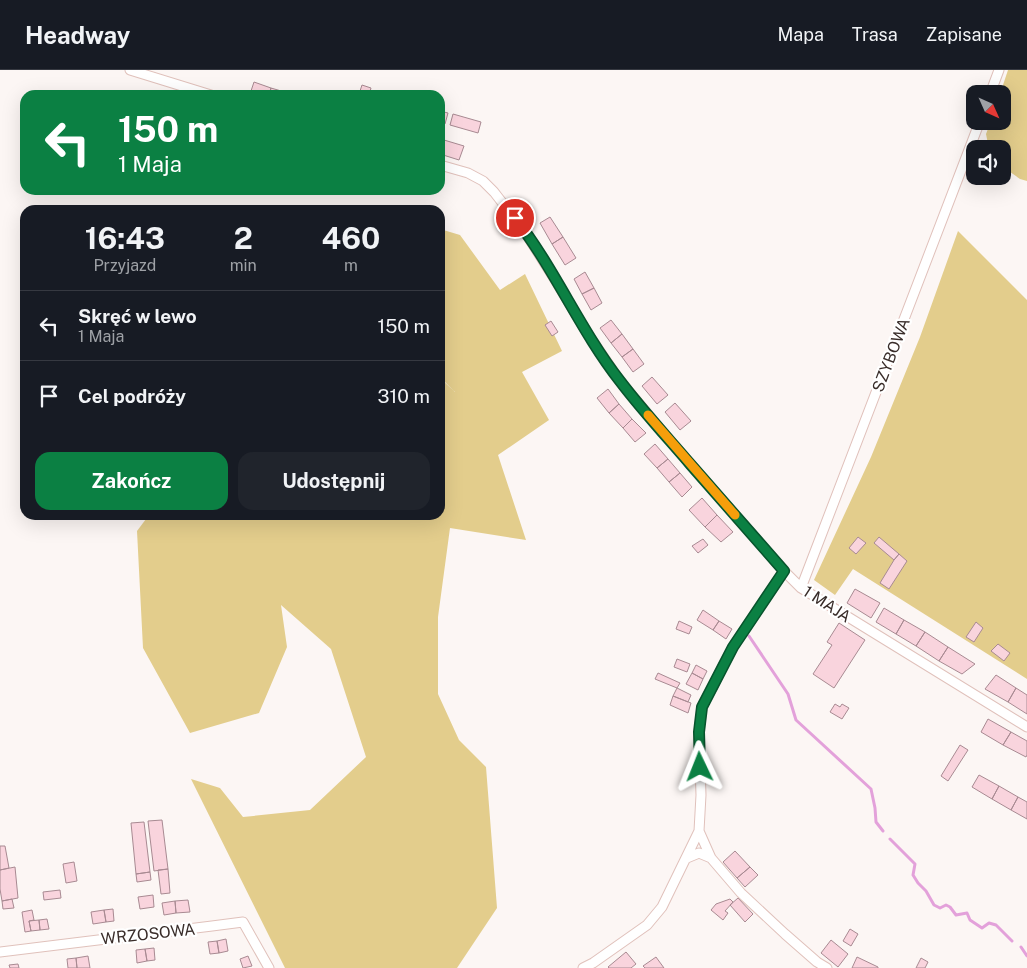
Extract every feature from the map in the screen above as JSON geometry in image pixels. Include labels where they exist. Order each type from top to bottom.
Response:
[{"type":"street","points":[[130,70],[195,90]]},
{"type":"street","points":[[993,85],[999,70]]},
{"type":"street","name":"SZYBOWA","points":[[801,588],[977,130]]},
{"type":"street","name":"1 MAJA","points":[[445,166],[468,173],[483,181],[494,192],[525,232],[586,331],[620,381],[784,571],[801,588],[1027,727]]},
{"type":"street","points":[[583,968],[647,925],[662,908],[699,832],[701,795],[699,732],[702,707],[733,647],[784,571]]},
{"type":"street","points":[[699,832],[711,858],[741,893],[827,968]]},
{"type":"street","points":[[687,858],[699,853],[711,858]]},
{"type":"street","name":"WRZOSOWA","points":[[0,952],[244,922],[270,968]]},
{"type":"shaded area","points":[[1008,70],[1027,70],[1027,181],[1011,173],[1011,140],[987,140],[988,130],[1011,130],[1011,85],[1003,85]]},
{"type":"shaded area","points":[[445,230],[460,235],[500,290],[525,274],[562,351],[522,372],[549,420],[498,455],[526,540],[450,528],[438,617],[438,694],[459,740],[486,767],[497,908],[457,968],[285,968],[191,779],[220,788],[243,817],[310,810],[366,757],[331,649],[281,605],[287,647],[259,713],[190,733],[143,648],[137,531],[145,520],[445,520],[445,383],[455,392],[445,382]]},
{"type":"shaded area","points":[[958,231],[1027,300],[1027,679],[853,569],[835,595],[814,580],[871,457],[920,337]]},
{"type":"building","points":[[254,82],[271,88],[270,90],[251,90]]},
{"type":"building","points":[[362,85],[371,88],[370,90],[360,90]]},
{"type":"building","points":[[445,112],[448,113],[445,124]]},
{"type":"building","points":[[453,114],[481,122],[478,133],[450,125]]},
{"type":"building","points":[[445,140],[464,146],[459,160],[445,156]]},
{"type":"building","points":[[550,217],[563,237],[552,244],[540,223]]},
{"type":"building","points":[[563,237],[576,258],[565,265],[552,244]]},
{"type":"building","points":[[585,272],[594,288],[582,294],[574,279]]},
{"type":"building","points":[[594,288],[602,303],[591,310],[582,294]]},
{"type":"building","points":[[611,320],[622,334],[611,343],[600,328]]},
{"type":"building","points":[[551,321],[558,332],[552,336],[545,325]]},
{"type":"building","points":[[622,334],[633,349],[622,357],[611,343]]},
{"type":"building","points":[[633,349],[644,364],[633,372],[622,357]]},
{"type":"building","points":[[652,377],[668,395],[657,404],[642,386]]},
{"type":"building","points":[[608,389],[619,404],[609,413],[597,398]]},
{"type":"building","points":[[675,403],[691,421],[680,430],[665,412]]},
{"type":"building","points":[[619,404],[632,419],[623,428],[609,413]]},
{"type":"building","points":[[632,419],[646,433],[635,442],[623,428]]},
{"type":"building","points":[[655,444],[668,459],[657,468],[644,454]]},
{"type":"building","points":[[668,459],[680,473],[669,482],[657,468]]},
{"type":"building","points":[[680,473],[692,487],[682,497],[669,482]]},
{"type":"building","points":[[702,498],[717,515],[705,527],[689,510]]},
{"type":"building","points":[[717,515],[733,532],[721,542],[705,527]]},
{"type":"building","points":[[858,537],[866,543],[856,554],[849,548]]},
{"type":"building","points":[[879,537],[899,554],[894,560],[874,543]]},
{"type":"building","points":[[703,539],[708,545],[698,553],[692,546]]},
{"type":"building","points":[[899,554],[907,561],[889,589],[880,583]]},
{"type":"building","points":[[855,589],[880,603],[871,618],[847,603]]},
{"type":"building","points":[[884,608],[904,620],[896,634],[876,622]]},
{"type":"building","points":[[703,610],[719,621],[713,630],[697,620]]},
{"type":"building","points":[[904,620],[925,632],[916,646],[896,634]]},
{"type":"building","points":[[679,621],[692,627],[689,634],[676,629]]},
{"type":"building","points":[[719,621],[732,629],[726,639],[713,630]]},
{"type":"building","points":[[976,622],[983,628],[974,642],[966,637]]},
{"type":"building","points":[[839,623],[865,640],[834,688],[813,674],[832,645],[827,642]]},
{"type":"building","points":[[925,632],[948,647],[939,661],[916,646]]},
{"type":"building","points":[[998,644],[1010,653],[1004,661],[991,651]]},
{"type":"building","points":[[948,647],[975,664],[962,674],[939,661]]},
{"type":"building","points":[[677,659],[690,664],[687,672],[674,667]]},
{"type":"building","points":[[696,665],[707,671],[703,679],[692,673]]},
{"type":"building","points":[[658,673],[680,683],[677,688],[655,679]]},
{"type":"building","points":[[692,673],[703,679],[698,690],[686,684]]},
{"type":"building","points":[[996,675],[1016,688],[1008,702],[985,689]]},
{"type":"building","points":[[677,688],[691,695],[688,702],[673,696]]},
{"type":"building","points":[[1016,688],[1027,695],[1027,714],[1008,702]]},
{"type":"building","points":[[673,696],[691,703],[688,713],[670,705]]},
{"type":"building","points":[[835,704],[840,707],[842,704],[849,708],[842,719],[830,712]]},
{"type":"building","points":[[988,719],[1011,732],[1003,745],[981,732]]},
{"type":"building","points":[[1011,732],[1027,741],[1026,757],[1003,745]]},
{"type":"building","points":[[960,745],[968,750],[948,781],[941,776]]},
{"type":"building","points":[[979,775],[999,786],[992,799],[972,787]]},
{"type":"building","points":[[999,786],[1018,797],[1011,810],[992,799]]},
{"type":"building","points":[[1018,797],[1027,802],[1027,819],[1011,810]]},
{"type":"building","points":[[162,820],[168,869],[154,871],[148,821]]},
{"type":"building","points":[[144,822],[150,872],[136,874],[131,823]]},
{"type":"building","points":[[0,846],[5,846],[9,868],[0,870]]},
{"type":"building","points":[[735,851],[750,867],[737,878],[723,862]]},
{"type":"building","points":[[74,862],[77,881],[66,883],[63,864]]},
{"type":"building","points":[[15,867],[18,898],[2,901],[0,870]]},
{"type":"building","points":[[750,867],[758,875],[745,887],[737,878]]},
{"type":"building","points":[[168,869],[170,893],[161,894],[158,870]]},
{"type":"building","points":[[150,872],[151,880],[137,882],[136,874]]},
{"type":"building","points":[[60,890],[61,898],[44,900],[43,892]]},
{"type":"building","points":[[153,895],[154,907],[140,909],[138,897]]},
{"type":"building","points":[[738,898],[753,914],[745,922],[730,905]]},
{"type":"building","points":[[12,899],[14,908],[3,909],[2,901]]},
{"type":"building","points":[[730,899],[733,902],[725,911],[728,913],[723,920],[711,910],[716,904]]},
{"type":"building","points":[[188,900],[190,912],[176,913],[175,901]]},
{"type":"building","points":[[175,901],[176,913],[164,915],[162,903]]},
{"type":"building","points":[[113,909],[114,921],[106,922],[104,910]]},
{"type":"building","points":[[32,910],[34,920],[29,921],[31,931],[25,932],[22,912]]},
{"type":"building","points":[[104,910],[106,922],[93,924],[91,912]]},
{"type":"building","points":[[47,919],[49,929],[40,930],[39,920]]},
{"type":"building","points":[[39,920],[40,930],[31,931],[29,921]]},
{"type":"building","points":[[850,929],[858,934],[851,946],[843,941]]},
{"type":"building","points":[[226,939],[228,951],[219,953],[217,941]]},
{"type":"building","points":[[831,940],[848,954],[838,967],[821,953]]},
{"type":"building","points":[[217,941],[219,953],[210,954],[208,942]]},
{"type":"building","points":[[154,948],[155,960],[147,961],[145,949]]},
{"type":"building","points":[[145,949],[147,961],[137,963],[136,950]]},
{"type":"building","points":[[626,952],[636,964],[631,968],[608,967]]},
{"type":"building","points":[[88,956],[90,968],[77,968],[76,958]]},
{"type":"building","points":[[248,956],[252,966],[243,968],[240,959]]},
{"type":"building","points":[[656,957],[664,968],[645,968],[643,966]]},
{"type":"building","points":[[857,957],[878,967],[878,968],[852,968]]},
{"type":"building","points":[[76,958],[77,968],[68,968],[67,959]]},
{"type":"building","points":[[921,958],[928,962],[925,968],[916,968]]},
{"type":"building","points":[[18,964],[19,968],[10,968],[9,965]]},
{"type":"waterway","points":[[749,636],[788,694],[796,720],[871,789],[876,822],[883,831]]},
{"type":"waterway","points":[[890,839],[915,864],[913,875],[934,905],[940,908],[946,905],[956,915],[967,913],[970,920],[982,928],[989,923],[996,925],[1012,941]]},
{"type":"waterway","points":[[1021,947],[1027,956]]},
{"type":"slow traffic","points":[[648,415],[735,515]]},
{"type":"route","points":[[515,218],[545,262],[586,331],[620,381],[784,571],[733,647],[702,707],[699,732],[700,767]]}]
